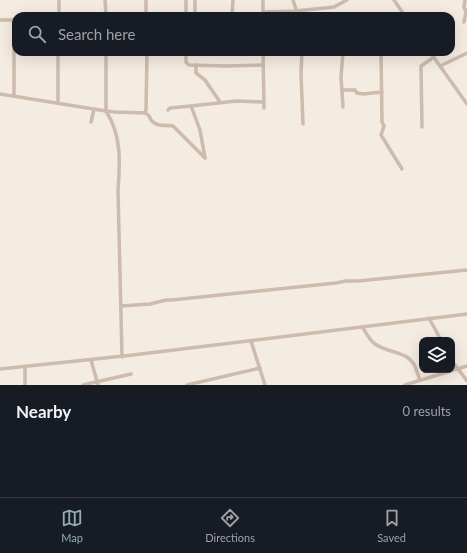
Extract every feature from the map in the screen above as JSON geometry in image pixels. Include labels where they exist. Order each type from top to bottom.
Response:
[{"type":"street","points":[[58,12],[59,0]]},
{"type":"street","points":[[105,0],[106,12]]},
{"type":"street","points":[[146,0],[146,12]]},
{"type":"street","points":[[186,0],[186,12]]},
{"type":"street","points":[[195,0],[195,12]]},
{"type":"street","points":[[232,0],[232,12]]},
{"type":"street","points":[[263,0],[263,12]]},
{"type":"street","points":[[294,0],[296,11]]},
{"type":"street","points":[[285,12],[334,7],[347,0]]},
{"type":"street","points":[[394,0],[402,12]]},
{"type":"street","points":[[464,22],[466,12],[464,7],[465,0]]},
{"type":"street","points":[[0,20],[12,20]]},
{"type":"street","points":[[440,66],[467,53]]},
{"type":"street","points":[[14,96],[15,56]]},
{"type":"street","points":[[58,56],[58,103]]},
{"type":"street","points":[[106,56],[106,111],[111,118],[120,154],[120,178],[118,192],[122,357]]},
{"type":"street","points":[[145,113],[147,56]]},
{"type":"street","points":[[186,56],[187,64],[226,66],[263,65]]},
{"type":"street","points":[[263,56],[264,108]]},
{"type":"street","points":[[302,56],[303,124]]},
{"type":"street","points":[[343,56],[341,77],[343,107]]},
{"type":"street","points":[[381,56],[382,122],[384,126],[381,134],[402,169]]},
{"type":"street","points":[[422,127],[421,66],[434,57],[467,104]]},
{"type":"street","points":[[196,65],[196,73],[205,80],[220,102]]},
{"type":"street","points":[[342,90],[355,90],[357,93],[363,94],[382,92]]},
{"type":"street","points":[[0,94],[106,111],[145,113],[149,115],[152,121],[158,125],[173,126],[205,158],[200,130],[191,106]]},
{"type":"street","points":[[168,110],[170,108],[236,100],[263,102]]},
{"type":"street","points":[[91,122],[94,109]]},
{"type":"street","points":[[121,306],[150,304],[166,300],[346,281],[467,270]]},
{"type":"street","points":[[0,369],[122,357],[467,314]]},
{"type":"street","points":[[429,318],[439,337]]},
{"type":"street","points":[[362,327],[371,342],[409,358],[417,368],[420,378],[419,380]]},
{"type":"street","points":[[251,341],[265,385]]},
{"type":"street","points":[[91,360],[98,383]]},
{"type":"street","points":[[455,366],[467,381]]},
{"type":"street","points":[[405,385],[467,366]]},
{"type":"street","points":[[25,367],[25,385]]},
{"type":"street","points":[[187,385],[260,368]]},
{"type":"street","points":[[83,385],[98,383],[131,374]]}]
